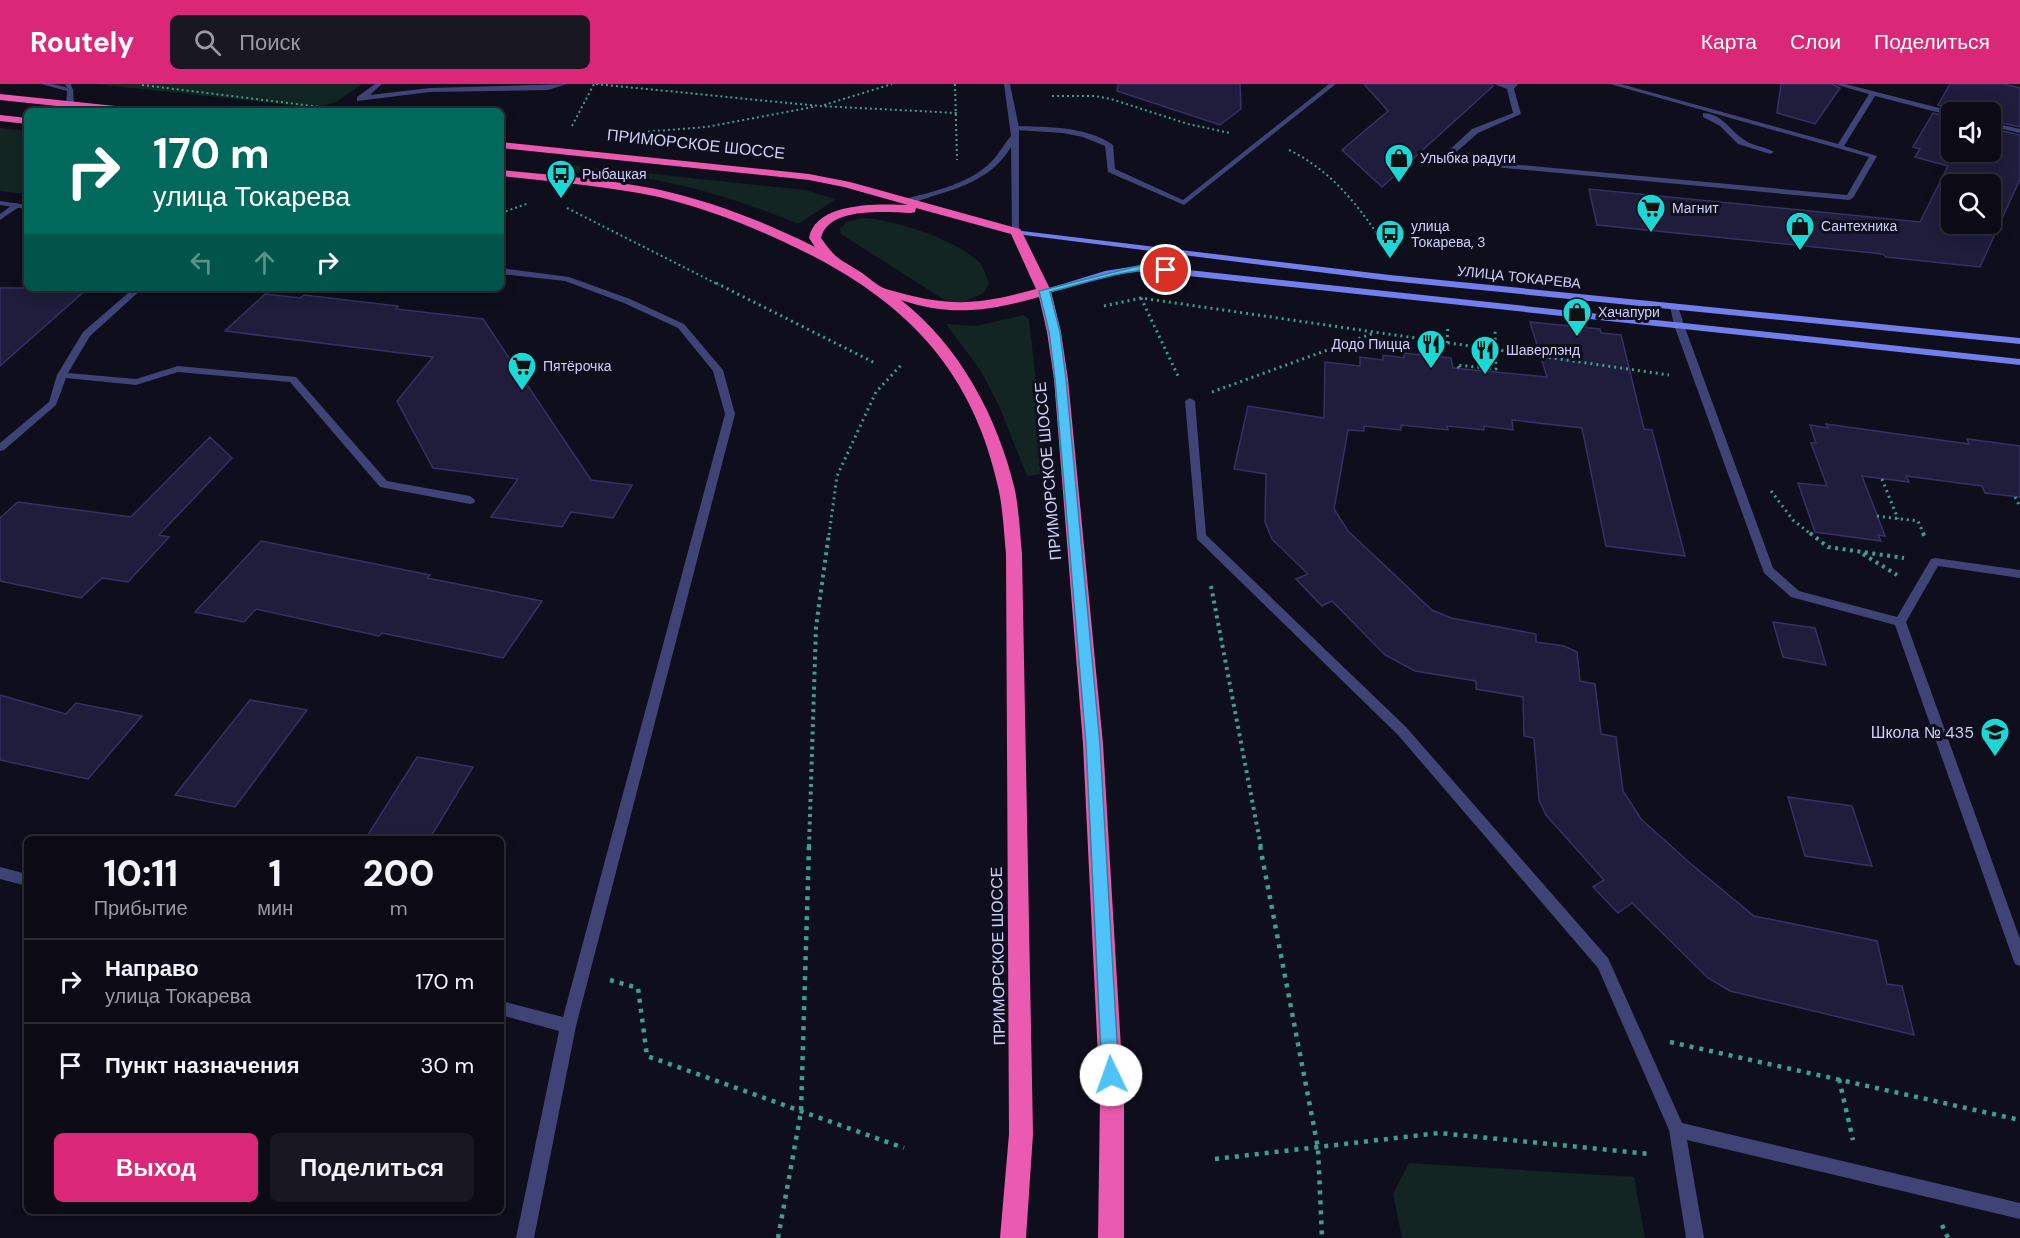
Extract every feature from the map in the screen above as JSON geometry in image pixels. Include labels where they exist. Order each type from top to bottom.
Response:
[{"type":"highway","points":[[0,97],[102,108]]},
{"type":"highway","points":[[0,118],[24,121]]},
{"type":"highway","name":"ПРИМОРСКОЕ ШОССЕ","points":[[504,145],[809,177],[846,184],[1016,232],[1044,291],[1054,332],[1061,379],[1093,744],[1112,1099],[1110,1238]]},
{"type":"highway","name":"ПРИМОРСКОЕ ШОССЕ","points":[[504,173],[642,191],[683,200],[725,212],[828,257],[881,290],[932,335],[961,375],[984,424],[1007,490],[1014,554],[1021,1122],[1013,1238]]},
{"type":"highway","points":[[828,257],[815,238],[816,233],[832,218],[845,213],[877,208],[940,210]]},
{"type":"highway","points":[[881,290],[938,307],[965,309],[986,307],[1044,291]]},
{"type":"main road","name":"УЛИЦА ТОКАРЕВА","points":[[1016,232],[1390,278],[2020,341]]},
{"type":"main road","name":"УЛИЦА ТОКАРЕВА","points":[[1044,291],[1108,273],[1142,268],[2020,362]]},
{"type":"street","points":[[44,84],[70,87],[70,105]]},
{"type":"street","points":[[379,84],[360,99],[390,92],[548,88],[564,84]]},
{"type":"street","points":[[439,90],[446,84]]},
{"type":"street","points":[[1007,84],[1015,131],[1016,232]]},
{"type":"street","points":[[1015,131],[1079,132],[1109,145],[1111,170],[1184,203],[1333,84]]},
{"type":"street","points":[[1497,84],[1512,86],[1517,114],[1475,131],[1449,154],[1464,162],[1849,198],[1873,156],[1613,84]]},
{"type":"street","points":[[1837,84],[1941,111]]},
{"type":"street","points":[[1840,147],[1873,93]]},
{"type":"street","points":[[1683,104],[1723,124],[1741,142],[1770,152]]},
{"type":"street","points":[[2001,127],[2020,131]]},
{"type":"street","points":[[908,201],[982,175],[1006,152],[1015,131]]},
{"type":"street","points":[[0,203],[23,206]]},
{"type":"street","points":[[0,218],[23,206]]},
{"type":"street","points":[[504,271],[566,279],[627,301],[681,326],[718,370],[730,414],[568,1026],[525,1238]]},
{"type":"street","points":[[0,448],[53,403],[62,375],[86,334],[136,291]]},
{"type":"street","points":[[1674,306],[1678,325],[1768,570],[1795,594],[1900,622]]},
{"type":"street","points":[[62,375],[136,382],[178,369],[293,379],[384,484],[470,500]]},
{"type":"street","points":[[1190,401],[1201,536],[1402,731],[1603,963],[1677,1130],[1695,1238]]},
{"type":"street","points":[[1900,622],[1935,562],[2020,574]]},
{"type":"street","points":[[1900,622],[2020,959]]},
{"type":"street","points":[[0,873],[24,879]]},
{"type":"street","points":[[504,1009],[568,1026]]},
{"type":"street","points":[[1677,1130],[2020,1211]]},
{"type":"path","points":[[133,84],[335,108]]},
{"type":"path","points":[[571,127],[595,84],[819,106],[957,113]]},
{"type":"path","points":[[642,132],[706,127],[819,106],[856,98],[892,84]]},
{"type":"path","points":[[955,84],[957,161]]},
{"type":"path","points":[[504,212],[536,201]]},
{"type":"path","points":[[563,205],[875,363]]},
{"type":"path","points":[[1104,306],[1141,298],[1698,379]]},
{"type":"path","points":[[1141,298],[1190,401],[1376,332]]},
{"type":"path","points":[[1459,368],[1458,364],[1496,369],[1494,349]]},
{"type":"path","points":[[778,1238],[801,1112],[816,627],[837,476],[876,392],[902,364]]},
{"type":"path","points":[[1729,463],[1764,482],[1793,520],[1828,547],[1935,562]]},
{"type":"path","points":[[1882,479],[1898,519]]},
{"type":"path","points":[[2015,497],[2020,507]]},
{"type":"path","points":[[1877,516],[1918,521],[1935,562]]},
{"type":"path","points":[[1201,536],[1318,1148],[1322,1238]]},
{"type":"path","points":[[1860,552],[1919,590]]},
{"type":"path","points":[[583,972],[638,988],[647,1056],[904,1148]]},
{"type":"path","points":[[1634,1035],[2020,1120]]},
{"type":"path","points":[[1839,1079],[1860,1174]]},
{"type":"path","points":[[1215,1160],[1439,1133],[1682,1157]]},
{"type":"green space","points":[[94,84],[362,84],[336,102],[318,108]]},
{"type":"green space","points":[[0,128],[24,131],[24,194],[0,191]]},
{"type":"green space","points":[[560,164],[805,190],[836,199],[800,223],[796,223],[744,203],[691,188],[655,180],[587,173],[554,166]]},
{"type":"green space","points":[[862,218],[890,222],[924,232],[956,246],[969,254],[984,269],[989,283],[984,293],[962,303],[946,301],[841,234],[840,229],[846,222]]},
{"type":"green space","points":[[1023,315],[1029,319],[1046,473],[1027,476],[999,406],[981,371],[946,324],[977,326]]},
{"type":"green space","points":[[1409,1163],[1634,1177],[1645,1238],[1402,1238],[1393,1194]]},
{"type":"building","points":[[1118,84],[1240,84],[1241,109],[1220,125],[1117,91]]},
{"type":"building","points":[[1364,84],[1492,84],[1493,86],[1382,187],[1342,150],[1388,111]]},
{"type":"building","points":[[1781,84],[1832,84],[1840,88],[1815,124],[1777,113]]},
{"type":"building","points":[[1950,84],[2004,84],[2020,88],[2020,127],[2001,123],[2001,102],[1941,102],[1941,106],[1938,105]]},
{"type":"building","points":[[1933,113],[1941,115],[1941,162],[2001,162],[2001,131],[2020,135],[2020,179],[2001,221],[2001,174],[1944,174],[1948,166],[1915,157],[1920,149],[1913,147]]},
{"type":"building","points":[[1941,180],[1941,234],[1995,234],[1980,267],[1886,257],[1883,254],[1597,225],[1589,189],[1920,222]]},
{"type":"building","points":[[0,288],[24,288],[24,291],[85,291],[0,366]]},
{"type":"building","points":[[265,294],[300,298],[304,295],[483,319],[591,480],[632,485],[613,518],[571,512],[562,527],[491,517],[518,479],[433,468],[397,401],[433,357],[225,331]]},
{"type":"building","points":[[1530,322],[1600,329],[1601,333],[1621,335],[1644,429],[1652,430],[1685,556],[1606,546],[1582,428],[1512,420],[1513,430],[1484,426],[1484,430],[1447,426],[1448,430],[1401,425],[1401,430],[1364,426],[1364,431],[1348,430],[1334,509],[1348,531],[1432,610],[1451,618],[1536,634],[1536,642],[1564,646],[1577,652],[1580,681],[1595,684],[1601,734],[1616,737],[1623,791],[1641,819],[1754,916],[1877,941],[1887,984],[1902,986],[1914,1035],[1730,991],[1708,978],[1632,903],[1618,913],[1593,887],[1604,880],[1546,815],[1539,800],[1534,738],[1524,736],[1523,697],[1476,689],[1476,681],[1415,671],[1385,655],[1332,601],[1322,606],[1296,579],[1308,574],[1272,539],[1265,522],[1266,474],[1234,469],[1248,406],[1324,418],[1325,362],[1360,366],[1360,357],[1383,360],[1383,355],[1404,358],[1404,353],[1451,358],[1453,368],[1547,377]]},
{"type":"building","points":[[1826,424],[1969,444],[1967,439],[2020,446],[2020,497],[1985,493],[1982,486],[1906,476],[1909,482],[1862,476],[1885,536],[1878,535],[1881,541],[1815,532],[1798,483],[1827,486],[1811,443],[1816,443],[1810,425],[1828,428]]},
{"type":"building","points":[[210,437],[232,458],[159,535],[169,537],[128,582],[102,578],[81,598],[0,581],[0,518],[18,502],[131,517]]},
{"type":"building","points":[[261,541],[430,575],[427,578],[542,601],[503,658],[382,633],[379,636],[256,609],[244,622],[195,612]]},
{"type":"building","points":[[1773,622],[1815,628],[1826,665],[1783,657]]},
{"type":"building","points":[[0,695],[66,714],[76,703],[142,716],[88,779],[0,760]]},
{"type":"building","points":[[250,700],[307,710],[235,807],[175,795]]},
{"type":"building","points":[[417,757],[473,767],[431,836],[367,836]]},
{"type":"building","points":[[1788,797],[1852,806],[1872,866],[1805,856]]},
{"type":"place","name":"Улыбка радуги","points":[[1399,184]]},
{"type":"place","name":"Рыбацкая","points":[[561,200]]},
{"type":"place","name":"Магнит","points":[[1651,234]]},
{"type":"place","name":"Сантехника","points":[[1800,252]]},
{"type":"place","name":"улица Токарева, 3","points":[[1390,260]]},
{"type":"place","name":"Хачапури","points":[[1577,338]]},
{"type":"place","name":"Додо Пицца","points":[[1431,370]]},
{"type":"place","name":"Шаверлэнд","points":[[1485,376]]},
{"type":"place","name":"Пятёрочка","points":[[522,392]]},
{"type":"place","name":"Школа № 435","points":[[1995,758]]},
{"type":"route","points":[[1111,1075],[1093,744],[1061,379],[1054,332],[1044,291],[1128,269],[1166,270]]}]
